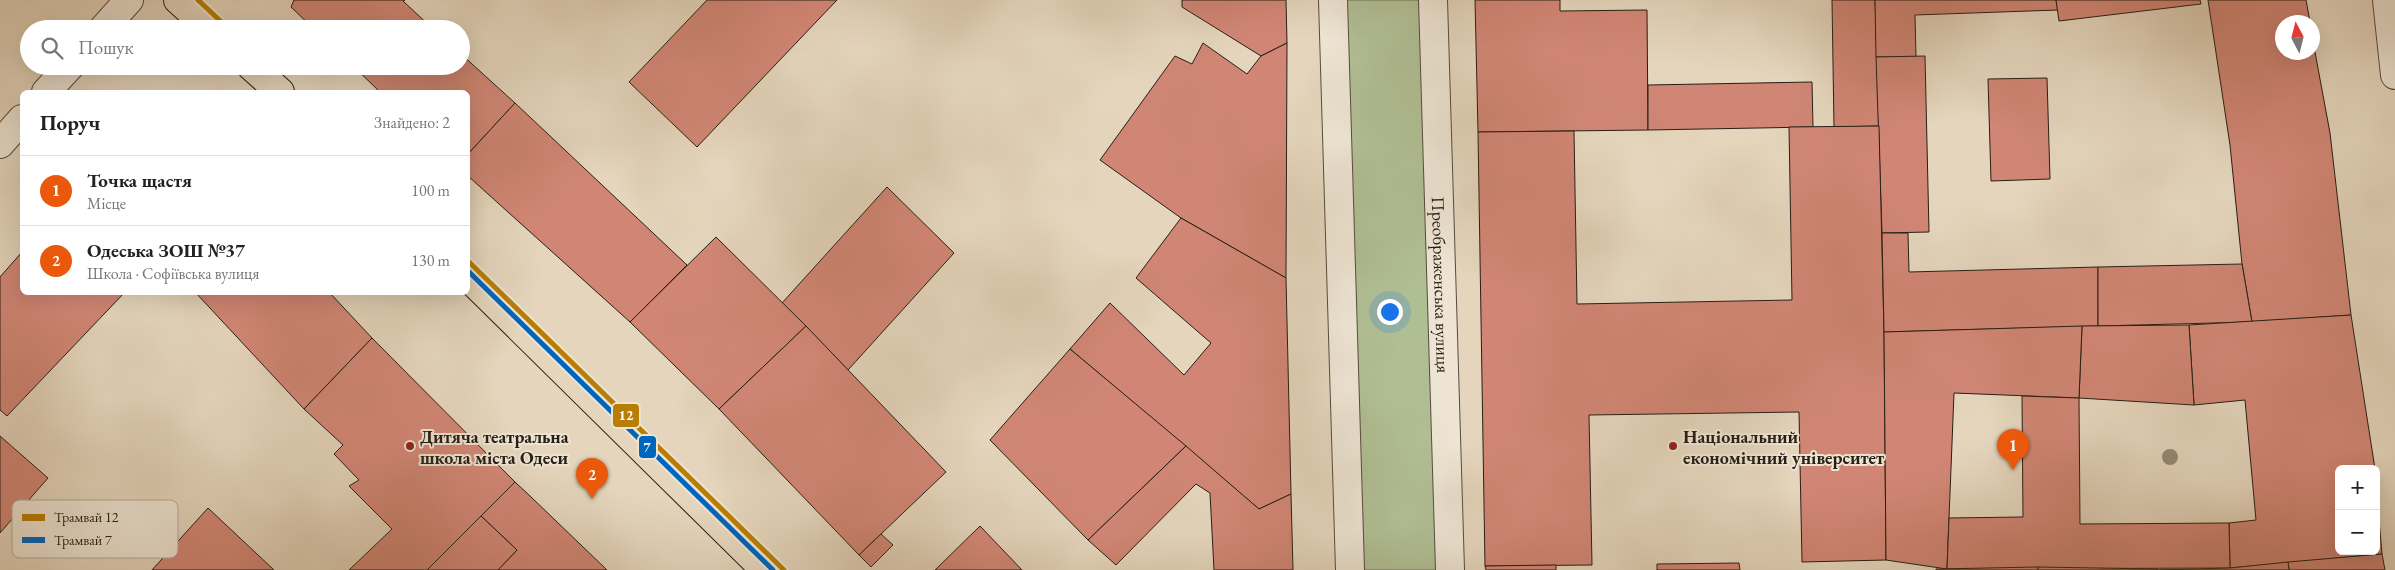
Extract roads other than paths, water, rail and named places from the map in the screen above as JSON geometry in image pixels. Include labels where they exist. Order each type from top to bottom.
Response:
[{"type":"main road","points":[[178,0],[200,20]]},
{"type":"main road","points":[[261,75],[278,90]]},
{"type":"main road","points":[[470,279],[765,570]]},
{"type":"street","points":[[111,20],[129,0]]},
{"type":"street","points":[[1333,0],[1350,570]]},
{"type":"street","name":"Преображенська вулиця","points":[[1433,0],[1450,570]]},
{"type":"street","points":[[2387,0],[2395,75]]},
{"type":"street","points":[[48,90],[62,75]]},
{"type":"street","points":[[0,144],[20,121]]},
{"type":"tram line","name":"12","points":[[198,0],[219,20]]},
{"type":"tram line","name":"12","points":[[470,263],[784,570]]},
{"type":"tram line","name":"7","points":[[470,273],[773,570]]},
{"type":"place","name":"Дитяча театральна школа міста Одеси","points":[[410,446]]},
{"type":"place","name":"Національний економічний університет","points":[[1673,446]]},
{"type":"place","name":"Точка щастя","points":[[2013,470]]},
{"type":"place","name":"Одеська ЗОШ №37","points":[[592,499]]}]
